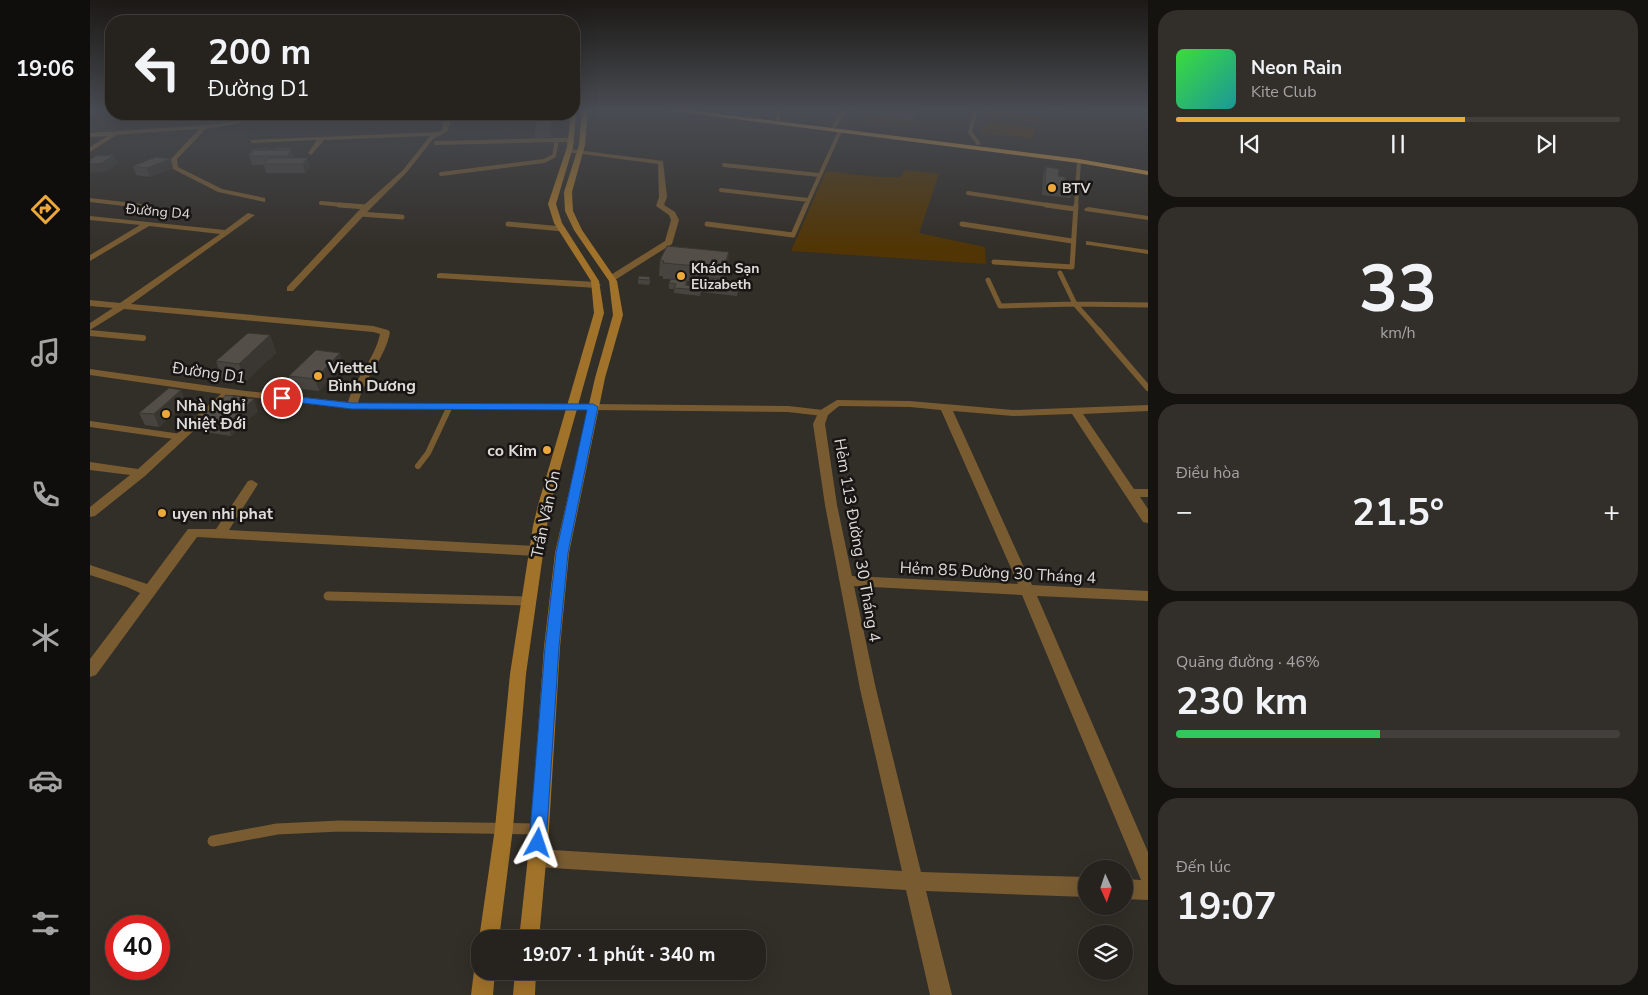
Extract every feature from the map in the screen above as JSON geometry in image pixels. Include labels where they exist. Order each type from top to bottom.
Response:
[{"type":"highway","points":[[1037,155],[1148,173]]},
{"type":"highway","points":[[1079,155],[1148,164]]},
{"type":"street","points":[[177,155],[174,159],[175,168],[220,191],[262,200]]},
{"type":"street","points":[[290,289],[360,214],[404,172],[417,155]]},
{"type":"street","points":[[567,155],[552,198],[555,217],[597,285]]},
{"type":"street","name":"Trần Văn Ơn","points":[[530,930],[540,829],[552,647],[562,553],[593,407],[618,315],[617,295],[612,278],[578,230],[569,211],[568,192],[579,155]]},
{"type":"street","points":[[604,155],[662,162],[663,197],[660,206],[672,214],[676,220],[670,242],[612,278]]},
{"type":"street","points":[[90,200],[150,207]]},
{"type":"street","points":[[1088,209],[1148,218]]},
{"type":"street","points":[[90,326],[122,306],[250,215]]},
{"type":"street","name":"Đường D4","points":[[90,218],[225,231]]},
{"type":"street","points":[[90,259],[150,223]]},
{"type":"street","points":[[1089,243],[1148,252]]},
{"type":"street","points":[[440,276],[597,285]]},
{"type":"street","name":"Trần Văn Ơn","points":[[490,930],[504,828],[518,674],[536,551],[544,505],[598,320],[597,285]]},
{"type":"street","points":[[90,303],[373,329],[385,332],[382,347],[358,385],[352,406]]},
{"type":"street","name":"Đường D1","points":[[90,372],[229,392],[352,406],[593,407]]},
{"type":"street","points":[[90,513],[141,474],[229,392]]},
{"type":"street","points":[[823,413],[836,403],[945,406],[988,412],[1148,408]]},
{"type":"street","points":[[945,406],[1028,592],[1148,874]]},
{"type":"street","points":[[1075,410],[1148,519]]},
{"type":"street","name":"Hẻm 113 Đường 30 Tháng 4","points":[[823,413],[819,424],[831,506],[846,581],[874,718],[941,995]]},
{"type":"street","points":[[90,466],[141,474]]},
{"type":"street","points":[[220,533],[252,484]]},
{"type":"street","points":[[1129,493],[1148,494]]},
{"type":"street","points":[[90,671],[193,532],[536,551]]},
{"type":"street","points":[[90,570],[132,583],[150,592]]},
{"type":"street","name":"Hẻm 85 Đường 30 Tháng 4","points":[[846,581],[1028,592],[1148,596]]},
{"type":"street","points":[[536,858],[914,881],[1078,887]]},
{"type":"street","points":[[1133,889],[1148,890]]},
{"type":"street","points":[[482,995],[484,980]]},
{"type":"street","points":[[524,995],[525,980]]},
{"type":"lane","points":[[441,174],[551,159],[554,155]]},
{"type":"lane","points":[[707,224],[793,235],[827,155]]},
{"type":"lane","points":[[994,262],[1072,267],[1072,241],[1079,161]]},
{"type":"lane","points":[[724,165],[819,175]]},
{"type":"lane","points":[[721,190],[808,200]]},
{"type":"lane","points":[[968,193],[1076,209]]},
{"type":"lane","points":[[321,203],[367,207]]},
{"type":"lane","points":[[360,214],[402,217]]},
{"type":"lane","points":[[508,224],[562,229]]},
{"type":"lane","points":[[962,224],[1072,241]]},
{"type":"lane","points":[[1060,273],[1075,304],[1148,388]]},
{"type":"lane","points":[[988,280],[1000,306],[1148,305]]},
{"type":"lane","points":[[90,333],[143,338]]},
{"type":"lane","points":[[418,466],[428,453],[450,406]]},
{"type":"lane","points":[[593,407],[788,409],[823,413]]},
{"type":"lane","points":[[90,424],[181,437]]},
{"type":"lane","points":[[328,596],[528,601]]},
{"type":"lane","points":[[213,841],[277,829],[331,826],[540,829]]},
{"type":"shaded area","points":[[905,170],[939,174],[919,233],[985,247],[986,264],[791,251],[826,171],[877,177],[900,177]]},
{"type":"building","points":[[113,155],[102,163],[90,164],[90,160],[96,156]]},
{"type":"building","points":[[250,155],[287,155],[287,156]]},
{"type":"building","points":[[156,157],[170,159],[147,168],[133,166]]},
{"type":"building","points":[[269,158],[308,158],[303,164],[264,164]]},
{"type":"building","points":[[1046,167],[1059,169],[1058,176],[1065,177],[1065,180],[1074,181],[1074,189],[1045,185]]},
{"type":"building","points":[[667,246],[729,252],[724,266],[709,265],[708,267],[663,263],[664,261],[660,260]]},
{"type":"building","points":[[639,276],[650,277],[649,280],[638,279]]},
{"type":"building","points":[[690,276],[739,281],[738,285],[689,280]]},
{"type":"building","points":[[671,279],[687,281],[685,285],[701,287],[700,290],[674,288],[676,284],[669,283]]},
{"type":"building","points":[[248,333],[270,335],[239,364],[216,361]]},
{"type":"building","points":[[316,350],[340,353],[315,379],[289,376]]},
{"type":"building","points":[[169,388],[181,390],[154,414],[139,413]]},
{"type":"building","points":[[226,395],[254,399],[227,424],[199,420]]},
{"type":"place","name":"BTV","points":[[1052,188]]},
{"type":"place","name":"Khách Sạn Elizabeth","points":[[681,276]]},
{"type":"place","name":"Viettel Bình Dương","points":[[318,376]]},
{"type":"place","name":"Nhà Nghỉ Nhiệt Đới","points":[[166,414]]},
{"type":"place","name":"co Kim","points":[[547,450]]},
{"type":"place","name":"uyen nhi phat","points":[[162,513]]},
{"type":"route","points":[[282,398],[352,406],[593,407],[562,553],[552,647],[538,843]]}]
